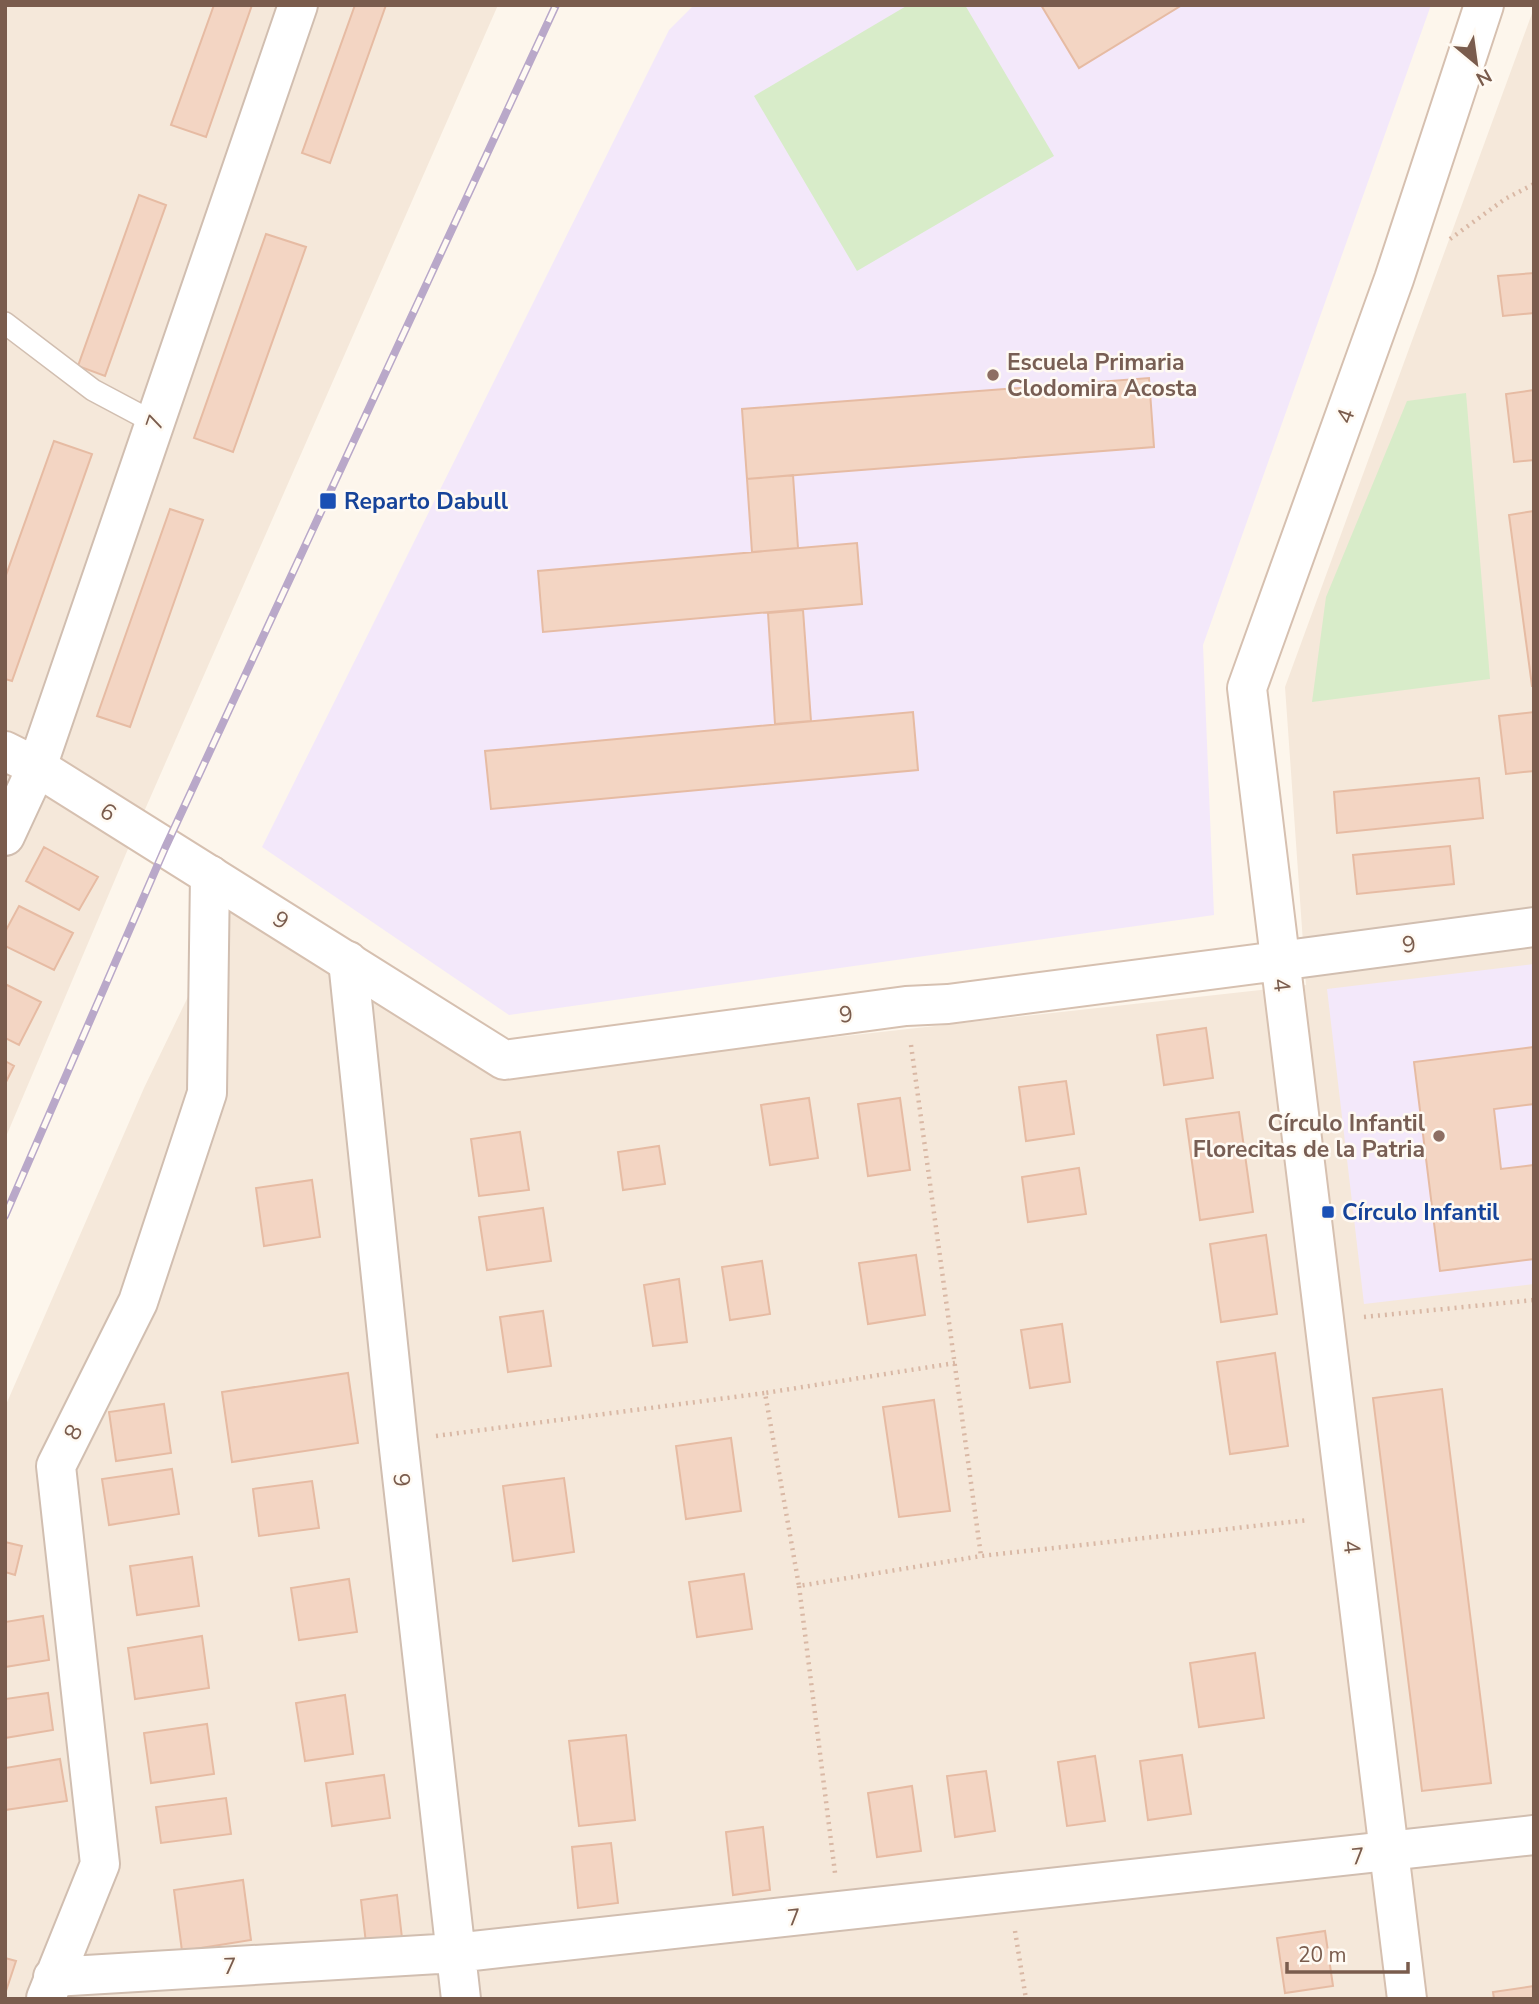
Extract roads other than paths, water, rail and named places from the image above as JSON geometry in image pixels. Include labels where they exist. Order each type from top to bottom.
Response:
[{"type":"street","name":"7","points":[[5,836],[21,759],[155,422],[298,5]]},
{"type":"street","name":"4","points":[[1407,1999],[1247,688],[1394,279],[1484,5]]},
{"type":"street","name":"6","points":[[21,759],[210,875]]},
{"type":"street","name":"9","points":[[210,875],[504,1060],[1534,927]]},
{"type":"street","name":"8","points":[[49,1988],[100,1864],[56,1466],[138,1302],[207,1093],[210,875]]},
{"type":"street","name":"6","points":[[348,961],[398,1440],[461,1999]]},
{"type":"street","name":"7","points":[[49,1988],[455,1953],[1534,1835]]},
{"type":"lane","points":[[5,323],[93,390],[155,422]]},
{"type":"railway","points":[[5,1216],[165,848],[556,5]]},
{"type":"place","name":"Escuela Primaria Clodomira Acosta","points":[[993,375]]},
{"type":"place","name":"Reparto Dabull","points":[[328,501]]},
{"type":"place","name":"Círculo Infantil Florecitas de la Patria","points":[[1439,1136]]},
{"type":"place","name":"Círculo Infantil","points":[[1328,1212]]}]
